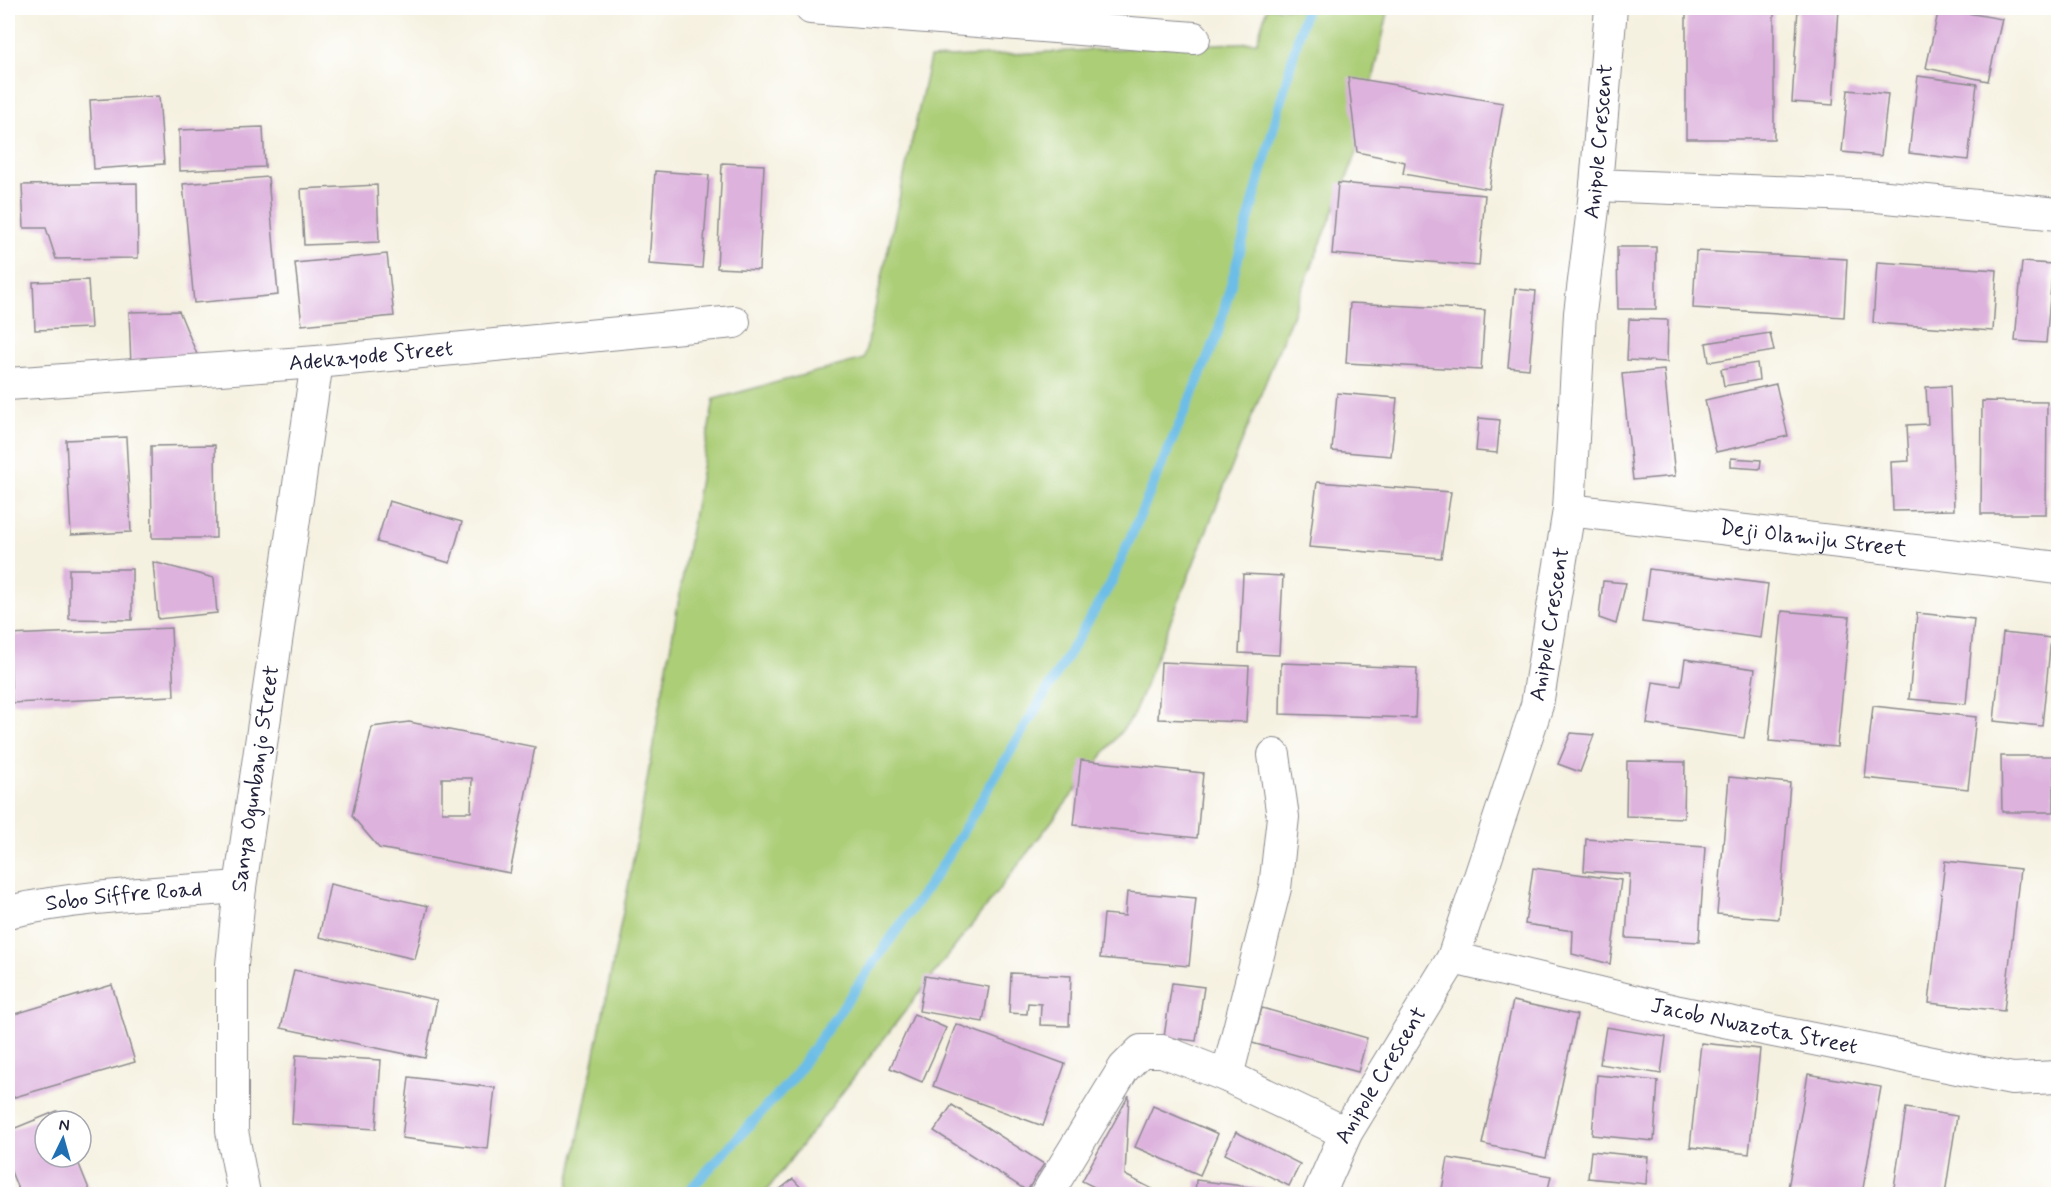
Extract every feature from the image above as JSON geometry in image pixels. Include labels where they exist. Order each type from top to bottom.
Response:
[{"type":"street","points":[[811,8],[1194,38]]},
{"type":"street","name":"Anipole Crescent","points":[[1319,1194],[1346,1133],[1453,958],[1537,705],[1569,510],[1580,313],[1596,185],[1611,8]]},
{"type":"street","points":[[1596,185],[1877,196],[2058,214]]},
{"type":"street","name":"Adekayode Street","points":[[8,384],[317,362],[734,322]]},
{"type":"street","name":"Sanya Ogunbanjo Street","points":[[244,1194],[232,1131],[232,965],[240,887],[317,362]]},
{"type":"street","name":"Deji Olamiju Street","points":[[1569,510],[2058,568]]},
{"type":"street","points":[[1227,1076],[1275,888],[1283,817],[1274,755]]},
{"type":"street","name":"Sobo Siffre Road","points":[[8,912],[38,905],[240,887]]},
{"type":"street","name":"Jacob Nwazota Street","points":[[1453,958],[1679,1011],[2000,1076],[2058,1077]]},
{"type":"street","points":[[1047,1194],[1124,1068],[1141,1051],[1162,1051],[1227,1076],[1346,1133]]},
{"type":"green space","points":[[1267,8],[1389,8],[1357,152],[1133,716],[764,1194],[567,1194],[630,877],[714,399],[864,359],[930,58],[1257,42]]},
{"type":"building","points":[[1686,8],[1774,8],[1774,139],[1686,139]]},
{"type":"building","points":[[1798,8],[1839,8],[1833,105],[1792,102]]},
{"type":"building","points":[[1939,8],[2002,19],[1988,81],[1926,68]]},
{"type":"building","points":[[1918,76],[1977,84],[1968,160],[1909,153]]},
{"type":"building","points":[[1348,77],[1503,103],[1489,189],[1403,174],[1405,162],[1357,152]]},
{"type":"building","points":[[1848,90],[1888,94],[1881,156],[1842,152]]},
{"type":"building","points":[[159,96],[164,164],[94,169],[90,100]]},
{"type":"building","points":[[263,127],[265,167],[180,171],[179,130]]},
{"type":"building","points":[[722,163],[764,165],[759,270],[717,268]]},
{"type":"building","points":[[655,171],[709,175],[702,268],[649,264]]},
{"type":"building","points":[[268,177],[278,295],[194,303],[183,184]]},
{"type":"building","points":[[137,183],[138,258],[56,259],[46,228],[24,228],[22,185]]},
{"type":"building","points":[[1338,183],[1485,195],[1479,266],[1332,254]]},
{"type":"building","points":[[377,185],[379,242],[304,245],[301,189]]},
{"type":"building","points":[[1617,247],[1656,247],[1656,309],[1618,309]]},
{"type":"building","points":[[1696,251],[1847,259],[1844,317],[1693,308]]},
{"type":"building","points":[[387,254],[394,316],[302,325],[295,263]]},
{"type":"building","points":[[1877,262],[1997,270],[1993,331],[1873,323]]},
{"type":"building","points":[[2022,262],[2053,264],[2046,343],[2015,341]]},
{"type":"building","points":[[88,280],[91,328],[35,330],[33,282]]},
{"type":"building","points":[[1515,289],[1536,291],[1529,369],[1508,367]]},
{"type":"building","points":[[1350,303],[1485,310],[1481,370],[1346,363]]},
{"type":"building","points":[[179,311],[201,364],[131,366],[129,312]]},
{"type":"building","points":[[1629,319],[1668,320],[1667,362],[1627,360]]},
{"type":"building","points":[[1770,333],[1774,351],[1709,362],[1706,343]]},
{"type":"building","points":[[1757,363],[1759,380],[1724,386],[1721,369]]},
{"type":"building","points":[[1664,370],[1675,476],[1633,480],[1622,374]]},
{"type":"building","points":[[1776,384],[1788,436],[1716,452],[1705,400]]},
{"type":"building","points":[[1950,386],[1954,510],[1893,511],[1891,462],[1909,461],[1907,425],[1928,424],[1926,387]]},
{"type":"building","points":[[1337,393],[1397,398],[1391,456],[1332,451]]},
{"type":"building","points":[[1982,401],[2047,402],[2046,514],[1981,514]]},
{"type":"building","points":[[1479,418],[1500,420],[1497,453],[1476,451]]},
{"type":"building","points":[[126,437],[131,532],[71,535],[66,440]]},
{"type":"building","points":[[215,445],[216,538],[152,538],[151,446]]},
{"type":"building","points":[[1731,458],[1761,460],[1760,469],[1731,467]]},
{"type":"building","points":[[1317,482],[1451,492],[1441,558],[1309,547]]},
{"type":"building","points":[[389,501],[462,522],[450,563],[377,542]]},
{"type":"building","points":[[153,562],[214,578],[217,613],[158,619]]},
{"type":"building","points":[[69,569],[132,569],[132,620],[69,619]]},
{"type":"building","points":[[1649,569],[1768,584],[1761,638],[1642,622]]},
{"type":"building","points":[[1243,574],[1283,576],[1279,655],[1239,653]]},
{"type":"building","points":[[1603,581],[1626,583],[1616,624],[1599,618]]},
{"type":"building","points":[[1782,611],[1850,617],[1837,747],[1769,741]]},
{"type":"building","points":[[1917,613],[1974,619],[1966,704],[1909,699]]},
{"type":"building","points":[[171,628],[174,696],[12,703],[9,635]]},
{"type":"building","points":[[2003,633],[2051,638],[2042,726],[1994,721]]},
{"type":"building","points":[[1685,659],[1755,669],[1744,738],[1647,724],[1653,682],[1681,686]]},
{"type":"building","points":[[1161,662],[1249,666],[1246,722],[1158,719]]},
{"type":"building","points":[[1281,663],[1417,668],[1415,718],[1280,714]]},
{"type":"building","points":[[1873,706],[1976,717],[1968,789],[1865,778]]},
{"type":"building","points":[[409,722],[535,747],[510,873],[379,848],[352,816],[372,727]],"holes":[[[442,778],[472,778],[471,812],[442,812]]]},
{"type":"building","points":[[1571,733],[1594,735],[1580,772],[1558,764]]},
{"type":"building","points":[[2001,756],[2054,756],[2054,812],[2002,812]]},
{"type":"building","points":[[1081,760],[1203,773],[1197,838],[1074,825]]},
{"type":"building","points":[[1627,761],[1685,762],[1684,818],[1626,816]]},
{"type":"building","points":[[1729,777],[1790,783],[1779,919],[1717,914]]},
{"type":"building","points":[[1586,839],[1705,847],[1699,942],[1626,938],[1630,874],[1584,871]]},
{"type":"building","points":[[1945,861],[2020,869],[2004,1011],[1929,1003]]},
{"type":"building","points":[[1533,868],[1621,880],[1610,964],[1572,954],[1573,931],[1525,924]]},
{"type":"building","points":[[330,884],[428,906],[415,959],[319,937]]},
{"type":"building","points":[[1127,892],[1196,898],[1189,966],[1100,958],[1104,914],[1125,916]]},
{"type":"building","points":[[294,970],[437,1000],[425,1058],[281,1028]]},
{"type":"building","points":[[1011,973],[1071,976],[1069,1026],[1040,1025],[1041,1004],[1028,1003],[1027,1014],[1009,1013]]},
{"type":"building","points":[[925,976],[989,987],[983,1022],[919,1011]]},
{"type":"building","points":[[1172,983],[1204,987],[1196,1041],[1164,1037]]},
{"type":"building","points":[[112,985],[135,1062],[8,1099],[8,1016]]},
{"type":"building","points":[[1513,1001],[1577,1015],[1546,1158],[1482,1144]]},
{"type":"building","points":[[1262,1008],[1367,1038],[1358,1072],[1252,1043]]},
{"type":"building","points":[[914,1014],[946,1028],[922,1082],[890,1068]]},
{"type":"building","points":[[956,1024],[1065,1064],[1043,1126],[933,1086]]},
{"type":"building","points":[[1606,1027],[1666,1037],[1661,1074],[1600,1064]]},
{"type":"building","points":[[1701,1043],[1760,1049],[1749,1154],[1690,1147]]},
{"type":"building","points":[[296,1055],[381,1060],[376,1129],[292,1124]]},
{"type":"building","points":[[1808,1074],[1881,1087],[1862,1194],[1787,1194]]},
{"type":"building","points":[[1597,1075],[1658,1081],[1654,1141],[1592,1135]]},
{"type":"building","points":[[409,1077],[495,1088],[488,1149],[402,1138]]},
{"type":"building","points":[[1129,1095],[1125,1175],[1162,1194],[1108,1194],[1082,1181]]},
{"type":"building","points":[[952,1105],[1044,1164],[1027,1191],[934,1131]]},
{"type":"building","points":[[1153,1106],[1218,1134],[1200,1175],[1135,1147]]},
{"type":"building","points":[[1906,1108],[1957,1116],[1945,1194],[1893,1194]]},
{"type":"building","points":[[33,1121],[33,1169],[81,1169],[91,1194],[20,1194],[8,1164],[8,1131]]},
{"type":"building","points":[[1236,1132],[1300,1164],[1289,1186],[1225,1154]]},
{"type":"building","points":[[1591,1151],[1648,1157],[1646,1184],[1588,1178]]},
{"type":"building","points":[[1448,1158],[1551,1176],[1547,1194],[1441,1194]]},
{"type":"building","points":[[793,1179],[807,1194],[774,1194]]},
{"type":"building","points":[[1196,1180],[1265,1189],[1264,1194],[1195,1194]]},
{"type":"waterway","points":[[686,1194],[792,1079],[942,866],[1111,583],[1217,336],[1306,8]]}]
